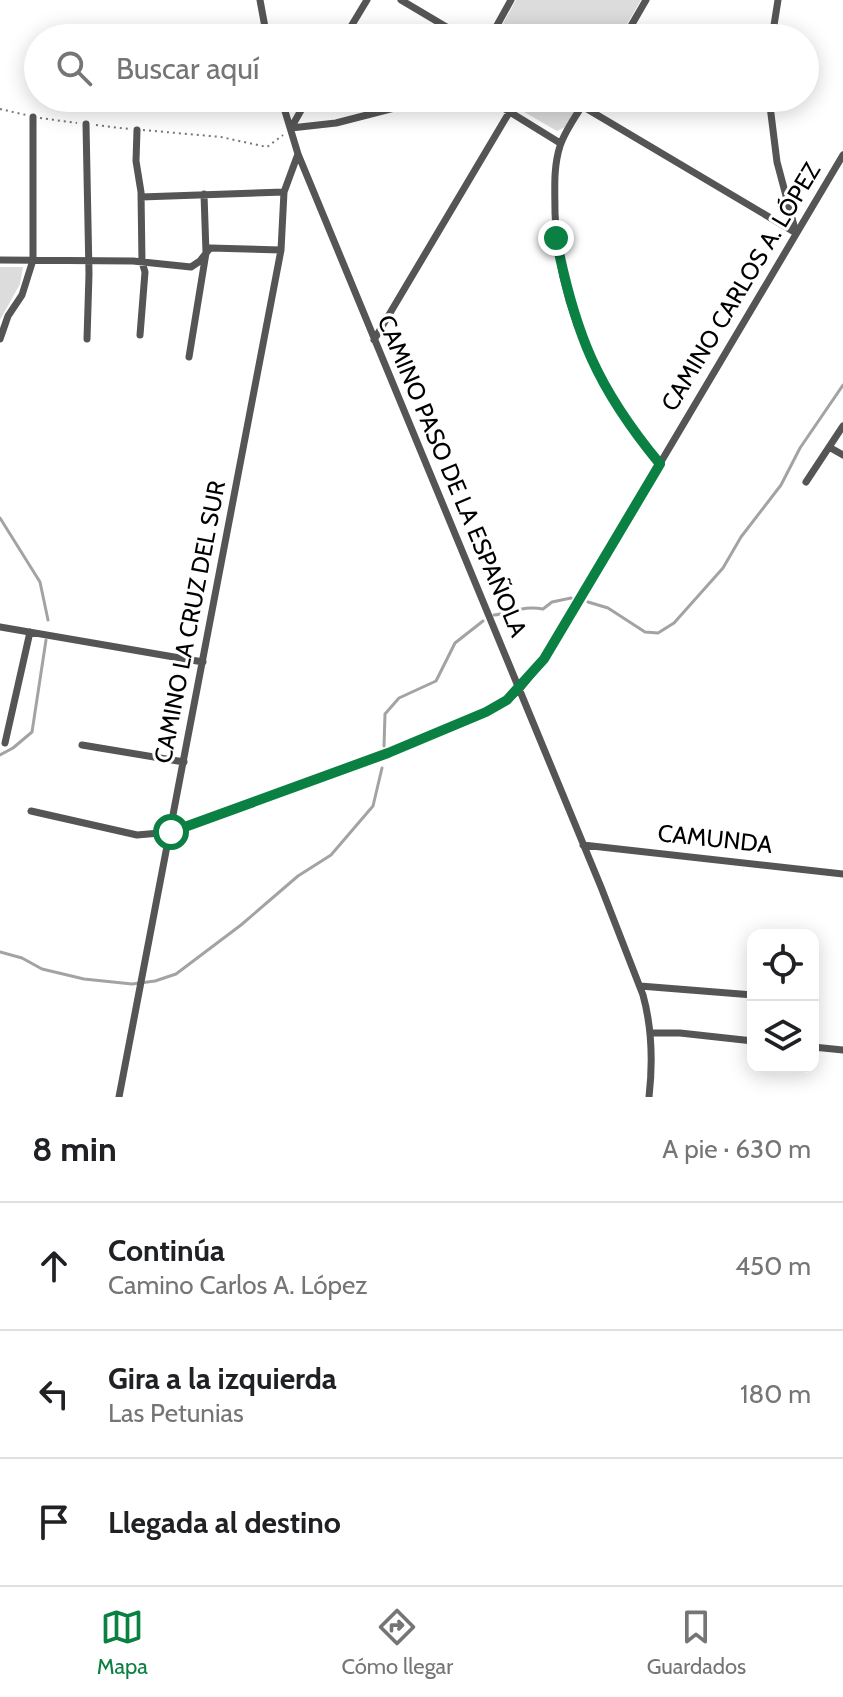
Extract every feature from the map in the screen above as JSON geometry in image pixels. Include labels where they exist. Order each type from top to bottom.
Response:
[{"type":"street","points":[[260,0],[264,24]]},
{"type":"street","points":[[352,24],[367,0]]},
{"type":"street","points":[[401,0],[441,24]]},
{"type":"street","points":[[498,24],[511,0]]},
{"type":"street","points":[[632,24],[646,0]]},
{"type":"street","points":[[774,24],[778,0]]},
{"type":"street","name":"CAMINO PASO DE LA ESPAÑOLA","points":[[286,112],[298,154],[640,986],[651,1033],[649,1097]]},
{"type":"street","points":[[291,128],[300,112]]},
{"type":"street","points":[[291,128],[336,123],[379,112]]},
{"type":"street","points":[[374,340],[509,112]]},
{"type":"street","points":[[512,112],[560,143]]},
{"type":"street","points":[[578,112],[560,143],[554,175],[556,238],[567,293],[581,339],[602,383],[627,425],[660,464]]},
{"type":"street","points":[[592,112],[796,233]]},
{"type":"street","points":[[771,112],[777,162],[796,233]]},
{"type":"street","points":[[0,339],[2,327],[22,295],[33,260],[33,117]]},
{"type":"street","points":[[86,124],[87,339]]},
{"type":"street","points":[[137,130],[136,161],[145,272],[140,335]]},
{"type":"street","name":"CAMINO LA CRUZ DEL SUR","points":[[119,1097],[281,250],[284,192],[298,154]]},
{"type":"street","name":"CAMINO CARLOS A. LÓPEZ","points":[[31,811],[137,835],[171,832],[388,753],[486,712],[507,700],[544,659],[843,155]]},
{"type":"street","points":[[141,197],[284,192]]},
{"type":"street","points":[[189,357],[206,253],[204,194]]},
{"type":"street","points":[[0,260],[88,260],[191,267],[210,248],[281,250]]},
{"type":"street","points":[[806,482],[843,426]]},
{"type":"street","points":[[829,447],[843,455]]},
{"type":"street","points":[[0,627],[203,662]]},
{"type":"street","points":[[5,743],[30,632]]},
{"type":"street","points":[[82,745],[184,762]]},
{"type":"street","name":"CAMUNDA","points":[[583,845],[843,874]]},
{"type":"street","points":[[640,986],[747,995]]},
{"type":"street","points":[[651,1033],[747,1040]]},
{"type":"street","points":[[819,1048],[843,1050]]},
{"type":"path","points":[[0,109],[86,124],[221,137],[267,147],[291,128]]},
{"type":"shaded area","points":[[516,0],[641,0],[627,24],[503,24]]},
{"type":"shaded area","points":[[524,112],[574,112],[565,127],[557,131]]},
{"type":"shaded area","points":[[0,267],[23,267],[20,284],[0,320]]},
{"type":"waterway","points":[[588,602],[608,608],[645,632],[658,633],[674,623],[723,568],[741,537],[781,485],[800,448],[843,385]]},
{"type":"waterway","points":[[0,518],[40,582],[48,620]]},
{"type":"waterway","points":[[494,615],[543,609],[552,602],[571,598]]},
{"type":"waterway","points":[[384,746],[385,714],[399,698],[436,681],[455,643],[483,621]]},
{"type":"waterway","points":[[0,755],[32,732],[46,640]]},
{"type":"waterway","points":[[0,952],[22,958],[42,969],[84,979],[132,984],[176,974],[241,925],[298,876],[331,855],[373,806],[382,768]]},
{"type":"route","points":[[171,832],[388,753],[486,712],[519,690],[544,659],[660,464],[627,425],[581,339],[567,293],[556,238]]}]
